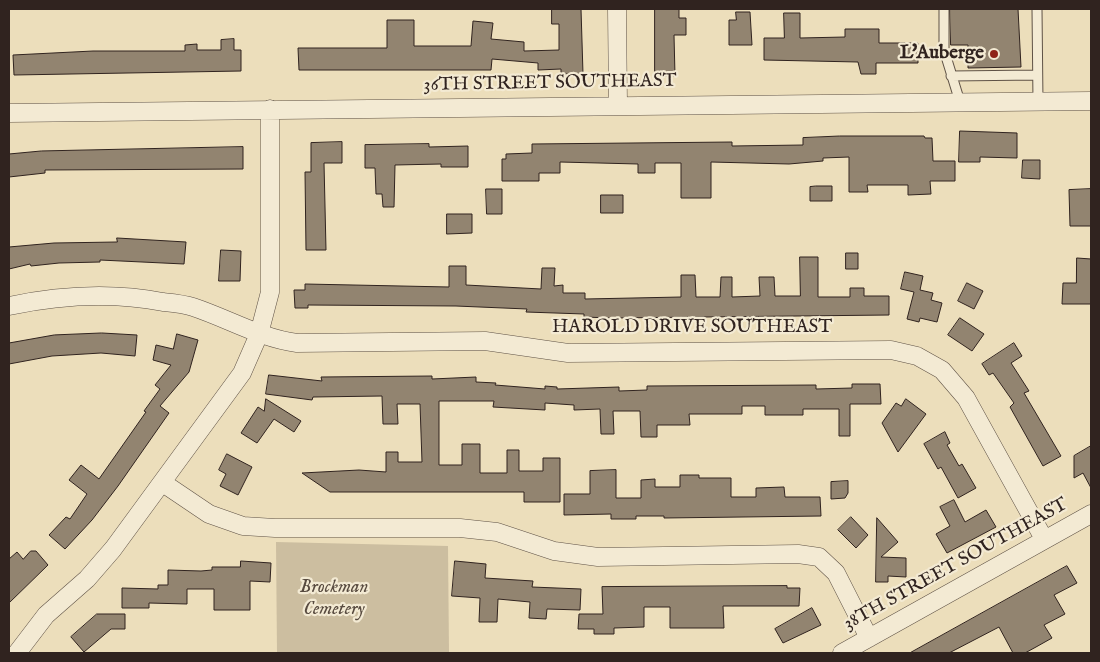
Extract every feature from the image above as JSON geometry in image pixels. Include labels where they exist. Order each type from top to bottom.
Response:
[{"type":"street","points":[[617,9],[618,105]]},
{"type":"street","name":"36TH STREET SOUTHEAST","points":[[9,113],[270,108],[1091,102]]},
{"type":"street","points":[[17,653],[46,615],[87,579],[114,549],[242,373],[259,334],[270,292],[270,108]]},
{"type":"street","name":"HAROLD DRIVE SOUTHEAST","points":[[9,306],[80,295],[132,296],[192,306],[259,334],[279,341],[297,343],[485,341],[568,353],[891,350],[917,356],[942,370],[966,398],[1044,539]]},
{"type":"street","points":[[163,483],[209,514],[243,526],[275,528],[460,528],[497,532],[554,551],[598,557],[798,554],[819,557],[836,573],[870,638]]},
{"type":"street","name":"38TH STREET SOUTHEAST","points":[[842,653],[1091,514]]},
{"type":"lane","points":[[944,9],[944,50],[960,102]]},
{"type":"lane","points":[[1037,9],[1038,102]]},
{"type":"lane","points":[[951,76],[1037,75]]},
{"type":"green space","name":"Brockman Cemetery","points":[[276,542],[448,546],[449,653],[277,653]]},
{"type":"building","points":[[552,9],[581,9],[583,74],[561,74],[561,69],[538,70],[538,63],[492,59],[491,70],[299,70],[298,48],[387,48],[387,20],[414,20],[414,46],[471,46],[473,21],[493,23],[491,39],[524,42],[524,51],[559,50],[559,24],[552,24]]},
{"type":"building","points":[[655,9],[679,9],[679,18],[686,18],[686,35],[674,35],[675,76],[655,76]]},
{"type":"building","points":[[950,9],[1018,9],[1021,67],[968,68],[968,45],[951,45]]},
{"type":"building","points":[[736,12],[750,12],[752,45],[729,45],[729,20],[736,20]]},
{"type":"building","points":[[784,13],[800,13],[800,38],[845,37],[845,29],[879,29],[879,43],[918,43],[918,63],[876,63],[876,74],[861,74],[858,62],[764,60],[764,38],[784,38]]},
{"type":"building","points":[[234,39],[234,50],[241,50],[241,71],[14,75],[13,55],[93,51],[185,51],[185,45],[197,44],[197,50],[221,50],[221,40]]},
{"type":"building","points":[[960,131],[1017,133],[1017,158],[980,157],[980,162],[959,162]]},
{"type":"building","points":[[924,136],[925,138],[932,138],[933,161],[955,161],[955,181],[930,181],[931,194],[908,195],[908,185],[867,185],[868,192],[849,192],[849,157],[823,158],[823,161],[789,164],[711,162],[711,198],[681,198],[681,163],[655,163],[655,173],[638,173],[638,164],[560,162],[560,173],[539,173],[539,181],[502,181],[502,159],[506,159],[506,154],[532,153],[532,144],[732,142],[732,146],[803,145],[803,138]]},
{"type":"building","points":[[342,142],[342,163],[324,163],[326,250],[306,250],[305,172],[311,172],[311,143]]},
{"type":"building","points":[[429,144],[429,147],[468,146],[468,167],[441,167],[441,164],[395,165],[394,207],[383,207],[382,194],[376,194],[375,168],[365,168],[365,145]]},
{"type":"building","points":[[243,147],[243,169],[45,170],[45,173],[9,177],[9,154],[41,151]]},
{"type":"building","points":[[1023,160],[1040,160],[1040,179],[1022,178]]},
{"type":"building","points":[[832,186],[832,201],[810,201],[810,187]]},
{"type":"building","points":[[486,189],[502,189],[502,214],[487,214]]},
{"type":"building","points":[[1091,189],[1091,226],[1070,226],[1069,190]]},
{"type":"building","points":[[601,195],[623,195],[623,213],[601,213]]},
{"type":"building","points":[[447,214],[472,214],[472,233],[447,234]]},
{"type":"building","points":[[117,238],[186,242],[184,264],[100,260],[100,262],[31,266],[30,264],[9,269],[9,247],[54,243],[117,242]]},
{"type":"building","points":[[221,250],[241,251],[240,281],[219,281]]},
{"type":"building","points":[[846,253],[858,253],[858,269],[846,269]]},
{"type":"building","points":[[800,257],[818,257],[818,297],[850,297],[850,288],[864,288],[864,296],[889,296],[889,315],[611,318],[584,317],[584,314],[526,312],[527,309],[456,306],[308,305],[308,308],[295,308],[294,290],[305,290],[305,284],[449,287],[449,266],[466,266],[466,285],[541,289],[542,268],[555,268],[554,286],[563,285],[563,293],[585,293],[585,299],[681,297],[681,275],[695,275],[696,297],[720,297],[721,277],[732,277],[732,297],[760,296],[759,277],[774,277],[775,296],[800,296]]},
{"type":"building","points":[[1077,258],[1091,259],[1091,304],[1062,304],[1063,283],[1076,283]]},
{"type":"building","points":[[905,272],[923,276],[920,290],[933,293],[931,300],[942,303],[937,322],[920,318],[919,322],[907,319],[914,292],[901,289]]},
{"type":"building","points":[[967,283],[983,291],[974,309],[958,301]]},
{"type":"building","points":[[960,318],[984,334],[972,351],[948,335]]},
{"type":"building","points":[[102,333],[137,335],[135,356],[101,353],[52,356],[9,364],[9,343],[54,335]]},
{"type":"building","points":[[177,334],[198,340],[189,372],[160,406],[169,413],[92,520],[65,549],[49,535],[66,517],[70,519],[87,494],[69,480],[81,465],[99,479],[146,412],[144,411],[160,389],[155,385],[171,365],[153,360],[156,345],[173,349]]},
{"type":"building","points":[[1014,343],[1022,356],[1011,363],[1029,391],[1024,393],[1061,456],[1043,466],[1010,407],[1014,403],[993,373],[989,375],[982,364]]},
{"type":"building","points":[[269,375],[322,381],[321,377],[432,376],[432,379],[476,377],[476,382],[496,383],[495,385],[545,389],[545,386],[557,387],[557,389],[619,387],[619,391],[647,390],[647,386],[816,385],[816,389],[852,388],[852,384],[880,384],[881,404],[850,404],[850,436],[839,436],[839,409],[803,409],[803,415],[765,415],[765,406],[742,406],[742,414],[689,414],[690,425],[657,425],[657,437],[641,437],[640,411],[613,411],[614,434],[601,434],[600,409],[574,410],[574,405],[545,403],[545,410],[493,407],[494,401],[439,401],[439,465],[462,465],[462,444],[480,444],[480,473],[507,473],[507,450],[519,450],[519,471],[543,471],[543,458],[560,458],[560,502],[524,502],[524,492],[330,492],[302,473],[359,470],[386,472],[386,452],[398,452],[398,462],[422,462],[420,404],[397,404],[398,424],[383,424],[382,396],[313,397],[312,400],[266,394]]},
{"type":"building","points":[[266,399],[301,421],[294,432],[274,419],[257,443],[241,433],[258,407],[264,411]]},
{"type":"building","points":[[906,399],[926,414],[898,452],[882,423],[896,403],[901,406]]},
{"type":"building","points":[[945,432],[950,443],[947,445],[959,466],[962,464],[976,488],[958,498],[941,467],[938,469],[924,444]]},
{"type":"building","points":[[1091,446],[1091,488],[1083,473],[1074,478],[1074,456]]},
{"type":"building","points":[[227,454],[252,467],[238,495],[220,486],[226,474],[219,470]]},
{"type":"building","points":[[616,470],[616,498],[641,498],[641,480],[655,479],[655,487],[680,487],[680,475],[699,475],[699,478],[731,478],[731,497],[756,497],[756,488],[784,487],[785,497],[820,497],[821,516],[664,518],[664,516],[636,516],[636,519],[611,519],[611,514],[564,515],[564,494],[590,494],[590,471]]},
{"type":"building","points":[[848,481],[848,493],[845,498],[831,499],[831,482]]},
{"type":"building","points":[[954,500],[965,522],[986,510],[996,527],[947,553],[936,534],[950,526],[940,507]]},
{"type":"building","points":[[851,517],[868,535],[856,548],[838,530]]},
{"type":"building","points":[[877,518],[898,542],[881,557],[906,558],[906,577],[888,576],[888,582],[876,582]]},
{"type":"building","points":[[31,551],[36,551],[48,565],[9,603],[9,559],[17,552],[23,559]]},
{"type":"building","points":[[241,561],[271,563],[270,582],[250,581],[250,610],[214,610],[214,589],[187,589],[187,604],[149,603],[149,608],[122,608],[122,588],[158,589],[158,585],[168,585],[168,570],[201,571],[212,570],[212,567],[240,567]]},
{"type":"building","points":[[455,561],[486,564],[485,578],[533,581],[532,587],[581,589],[580,610],[547,609],[546,619],[529,618],[530,602],[498,599],[497,622],[479,622],[480,598],[452,596]]},
{"type":"building","points":[[1067,566],[1077,583],[1054,595],[1065,614],[1044,625],[1052,638],[1036,647],[1025,653],[1013,653],[999,627],[949,653],[910,653]]},
{"type":"building","points":[[787,586],[787,588],[800,588],[799,606],[723,606],[724,628],[670,628],[670,607],[644,607],[644,627],[614,628],[614,634],[594,634],[594,629],[578,629],[579,614],[603,614],[602,587]]},
{"type":"building","points":[[812,608],[821,625],[783,643],[775,629]]},
{"type":"building","points":[[97,614],[125,614],[125,629],[111,629],[84,652],[71,637]]},
{"type":"place","name":"L'Auberge","points":[[994,54]]}]
